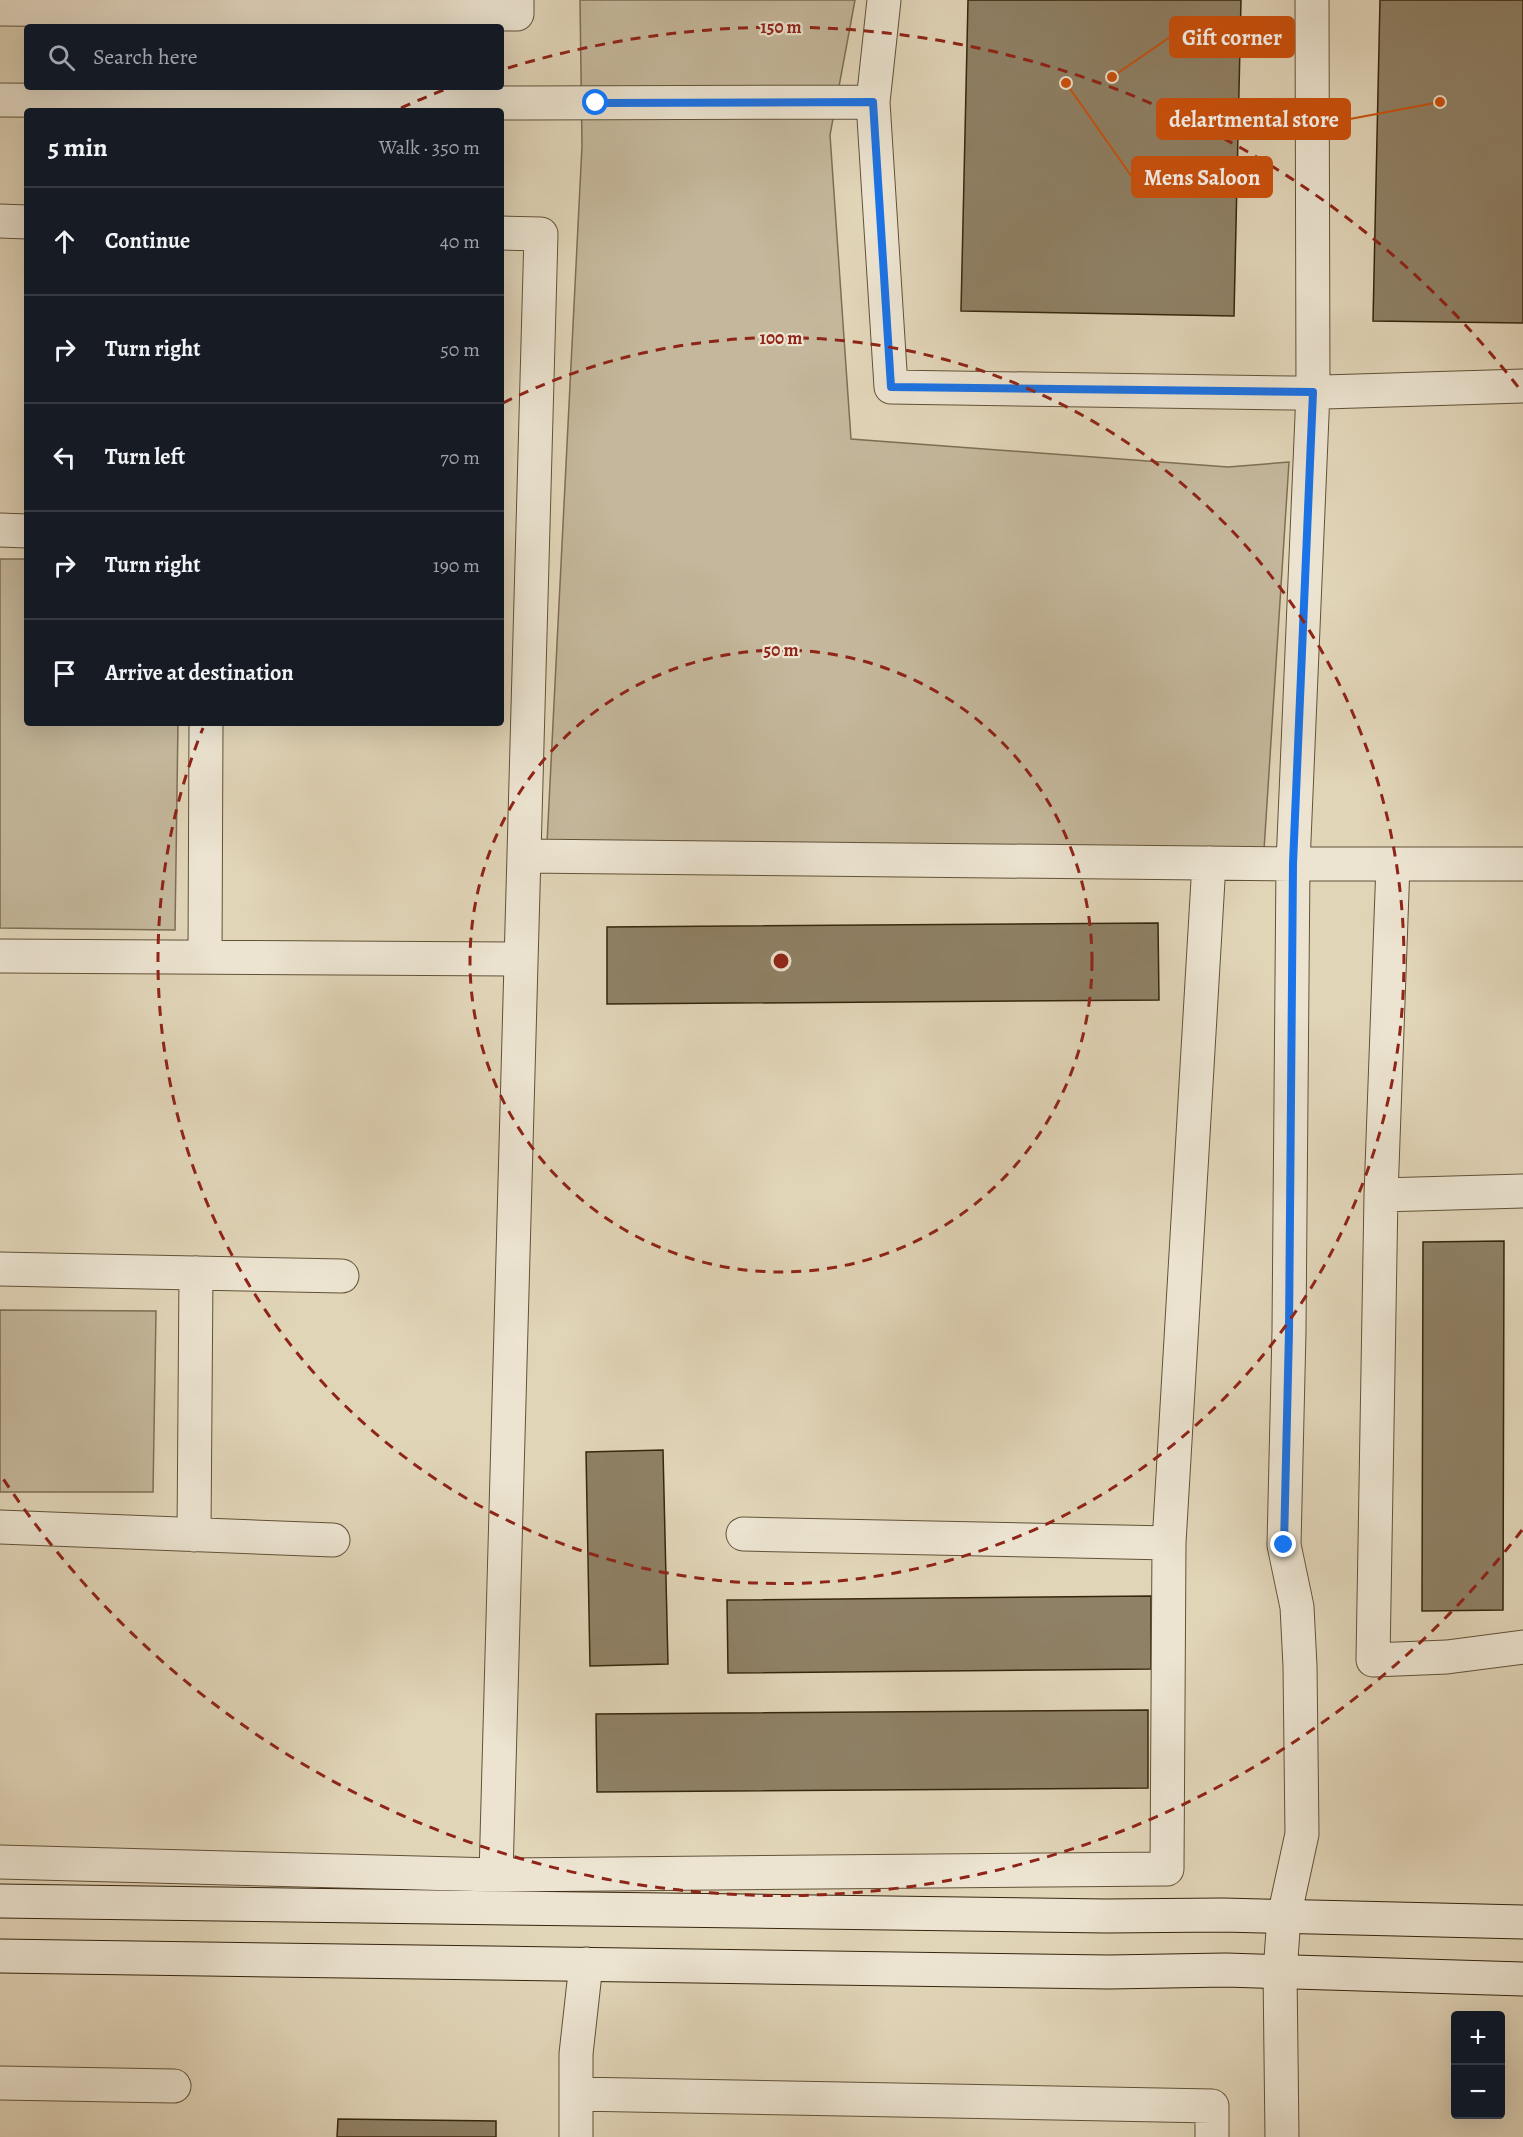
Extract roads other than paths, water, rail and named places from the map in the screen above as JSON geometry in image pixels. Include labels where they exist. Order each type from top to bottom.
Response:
[{"type":"street","points":[[0,9],[517,14],[518,0]]},
{"type":"street","points":[[884,0],[873,102],[891,387],[1313,392],[1523,386]]},
{"type":"street","points":[[1282,2137],[1280,1972],[1284,1917],[1302,1833],[1297,1619],[1284,1545],[1289,1331],[1293,864],[1313,392],[1312,0]]},
{"type":"street","points":[[0,100],[523,104],[873,102]]},
{"type":"street","points":[[0,221],[24,222]]},
{"type":"street","points":[[496,1875],[541,234],[504,233]]},
{"type":"street","points":[[0,530],[24,531]]},
{"type":"street","points":[[204,957],[206,726]]},
{"type":"street","points":[[524,856],[1293,864],[1523,864]]},
{"type":"street","points":[[0,1862],[496,1875],[1167,1869],[1169,1543],[1209,863]]},
{"type":"street","points":[[1393,864],[1381,1195],[1372,1660],[1447,1658],[1523,1647]]},
{"type":"street","points":[[0,956],[521,959]]},
{"type":"street","points":[[1381,1195],[1523,1191]]},
{"type":"street","points":[[0,1269],[342,1276]]},
{"type":"street","points":[[194,1534],[196,1273]]},
{"type":"street","points":[[0,1527],[333,1540]]},
{"type":"street","points":[[743,1534],[1169,1543]]},
{"type":"street","points":[[0,1901],[1106,1917],[1223,1915],[1523,1923]]},
{"type":"street","points":[[0,1956],[1109,1972],[1226,1970],[1523,1979]]},
{"type":"street","points":[[576,2137],[576,2054],[586,1964]]},
{"type":"street","points":[[0,2083],[174,2086]]},
{"type":"street","points":[[576,2094],[1212,2106],[1212,2137]]},
{"type":"place","name":"Gift corner","points":[[1112,77]]},
{"type":"place","name":"Mens Saloon","points":[[1066,83]]},
{"type":"place","name":"delartmental store","points":[[1440,102]]}]
